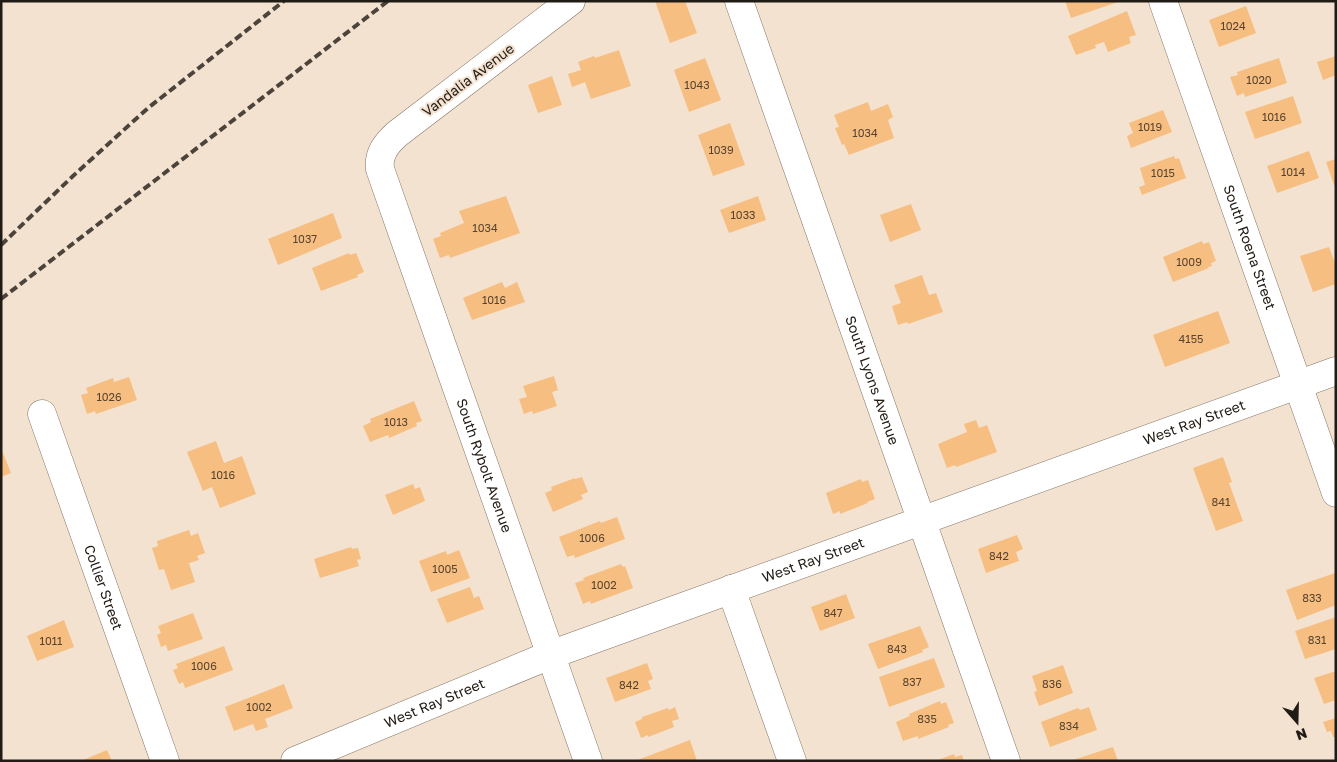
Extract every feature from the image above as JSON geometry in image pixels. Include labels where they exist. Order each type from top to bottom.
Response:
[{"type":"street","name":"Vandalia Avenue","points":[[380,169],[379,160],[382,152],[397,134],[571,1]]},
{"type":"street","name":"South Lyons Avenue","points":[[739,1],[1006,761]]},
{"type":"street","name":"South Roena Street","points":[[1163,1],[1336,493]]},
{"type":"street","name":"South Rybolt Avenue","points":[[380,169],[588,761]]},
{"type":"street","name":"West Ray Street","points":[[295,761],[550,655],[1336,371]]},
{"type":"street","name":"Collier Street","points":[[42,414],[165,761]]},
{"type":"street","points":[[731,589],[792,761]]},
{"type":"building","points":[[655,1],[685,1],[697,33],[670,43]]},
{"type":"building","points":[[1065,1],[1118,1],[1118,2],[1071,18]]},
{"type":"building","points":[[1246,6],[1256,33],[1219,47],[1209,20]]},
{"type":"building","points":[[1127,11],[1136,35],[1129,37],[1131,43],[1108,52],[1104,42],[1095,45],[1096,48],[1076,55],[1068,36]]},
{"type":"building","points":[[619,50],[631,86],[591,99],[585,82],[572,87],[568,74],[581,70],[578,62]]},
{"type":"building","points":[[1336,56],[1336,75],[1323,80],[1317,62]]},
{"type":"building","points":[[705,58],[721,100],[689,112],[674,70]]},
{"type":"building","points":[[1279,58],[1287,83],[1245,97],[1244,93],[1237,96],[1230,77],[1238,75],[1237,72]]},
{"type":"building","points":[[552,76],[562,105],[538,113],[528,85]]},
{"type":"building","points":[[1293,96],[1302,123],[1255,139],[1245,112]]},
{"type":"building","points":[[868,102],[871,111],[888,104],[893,117],[888,120],[894,138],[849,155],[844,144],[842,145],[835,128],[839,127],[834,115]]},
{"type":"building","points":[[1163,110],[1172,132],[1131,148],[1127,136],[1133,133],[1129,123]]},
{"type":"building","points":[[730,123],[745,165],[713,176],[698,135]]},
{"type":"building","points":[[1309,151],[1319,178],[1277,193],[1267,166]]},
{"type":"building","points":[[1174,156],[1175,159],[1179,158],[1186,178],[1142,195],[1139,187],[1145,185],[1140,168]]},
{"type":"building","points":[[1336,159],[1336,185],[1334,185],[1326,162]]},
{"type":"building","points":[[506,196],[520,233],[450,258],[449,255],[440,258],[433,239],[441,236],[440,233],[464,223],[459,211]]},
{"type":"building","points":[[758,196],[766,220],[729,233],[720,210]]},
{"type":"building","points":[[911,204],[921,230],[890,242],[880,215]]},
{"type":"building","points":[[333,213],[342,238],[278,265],[268,239]]},
{"type":"building","points":[[1202,241],[1203,244],[1209,242],[1216,261],[1211,263],[1212,266],[1209,268],[1173,282],[1163,257]]},
{"type":"building","points":[[1329,247],[1336,266],[1336,284],[1313,292],[1300,256]]},
{"type":"building","points":[[349,253],[350,255],[356,253],[364,272],[357,275],[358,277],[321,291],[312,268]]},
{"type":"building","points":[[922,275],[929,295],[936,293],[943,312],[908,324],[907,322],[898,325],[892,306],[901,303],[894,285]]},
{"type":"building","points":[[502,282],[505,288],[517,282],[525,302],[472,320],[463,298]]},
{"type":"building","points":[[1218,311],[1230,343],[1165,367],[1153,335]]},
{"type":"building","points":[[554,376],[558,390],[552,392],[557,406],[533,414],[532,411],[524,414],[519,399],[527,397],[523,386]]},
{"type":"building","points":[[129,377],[137,400],[96,414],[95,411],[87,414],[81,395],[88,393],[86,388],[113,378],[114,382]]},
{"type":"building","points":[[414,401],[422,421],[416,423],[417,426],[389,438],[388,435],[370,442],[363,426],[371,422],[370,419]]},
{"type":"building","points":[[976,420],[979,428],[987,425],[997,452],[956,467],[955,465],[947,468],[938,444],[967,432],[964,424]]},
{"type":"building","points":[[216,441],[224,463],[242,456],[256,494],[220,508],[212,487],[203,491],[187,452]]},
{"type":"building","points":[[1,448],[11,473],[1,477]]},
{"type":"building","points":[[1223,457],[1232,482],[1229,483],[1243,521],[1216,531],[1193,468]]},
{"type":"building","points":[[582,477],[588,492],[581,495],[583,499],[553,512],[545,493],[552,490],[551,487]]},
{"type":"building","points":[[861,479],[862,482],[868,480],[875,499],[840,514],[840,511],[833,514],[826,493]]},
{"type":"building","points":[[413,484],[415,489],[420,487],[425,501],[393,515],[385,495]]},
{"type":"building","points":[[617,517],[625,539],[575,558],[574,555],[567,557],[559,537],[600,521],[601,523]]},
{"type":"building","points":[[189,530],[191,536],[198,533],[205,553],[197,556],[199,560],[189,563],[195,582],[171,590],[164,569],[159,570],[152,548],[158,546],[157,541]]},
{"type":"building","points":[[1017,535],[1023,549],[1016,552],[1019,561],[986,573],[978,549]]},
{"type":"building","points":[[351,547],[352,549],[358,548],[361,559],[357,560],[359,566],[320,578],[314,559]]},
{"type":"building","points":[[459,550],[470,578],[431,592],[419,561],[446,551],[447,555]]},
{"type":"building","points":[[621,564],[623,567],[625,566],[633,588],[591,604],[590,601],[583,604],[575,583],[584,580],[583,578]]},
{"type":"building","points":[[1335,573],[1336,605],[1297,620],[1286,590]]},
{"type":"building","points":[[470,587],[474,598],[479,596],[484,609],[447,623],[437,599]]},
{"type":"building","points":[[846,594],[855,618],[820,631],[811,607]]},
{"type":"building","points":[[193,613],[203,639],[168,651],[166,645],[161,647],[157,635],[161,633],[158,626]]},
{"type":"building","points":[[1336,617],[1336,649],[1305,659],[1295,631]]},
{"type":"building","points":[[64,620],[74,647],[37,661],[27,636]]},
{"type":"building","points":[[920,626],[929,647],[922,650],[923,652],[878,669],[868,644]]},
{"type":"building","points":[[224,646],[233,670],[185,688],[183,682],[179,684],[173,670],[178,668],[176,664]]},
{"type":"building","points":[[934,658],[945,687],[889,707],[879,677]]},
{"type":"building","points":[[647,663],[653,679],[648,681],[651,689],[615,702],[606,678]]},
{"type":"building","points":[[1063,665],[1073,693],[1039,706],[1034,692],[1037,691],[1032,676]]},
{"type":"building","points":[[1336,671],[1336,700],[1324,704],[1314,678]]},
{"type":"building","points":[[284,684],[293,708],[265,719],[268,727],[256,731],[253,724],[234,731],[225,707]]},
{"type":"building","points":[[940,701],[941,704],[946,702],[954,723],[948,725],[949,727],[918,739],[918,736],[903,741],[896,722],[910,716],[909,714]]},
{"type":"building","points":[[675,707],[679,719],[672,721],[674,727],[641,738],[635,722],[642,719],[642,717]]},
{"type":"building","points":[[1089,707],[1097,730],[1050,747],[1041,722],[1078,708],[1080,710]]},
{"type":"building","points":[[1336,718],[1336,737],[1333,737],[1331,731],[1327,732],[1323,722]]},
{"type":"building","points":[[690,740],[697,761],[635,761]]},
{"type":"building","points":[[1113,747],[1118,761],[1073,761],[1073,760]]},
{"type":"building","points":[[107,750],[112,761],[81,761]]},
{"type":"building","points":[[954,754],[955,757],[962,755],[964,761],[935,761]]},
{"type":"railway","points":[[1,245],[148,108],[284,1]]},
{"type":"railway","points":[[1,299],[388,1]]}]
